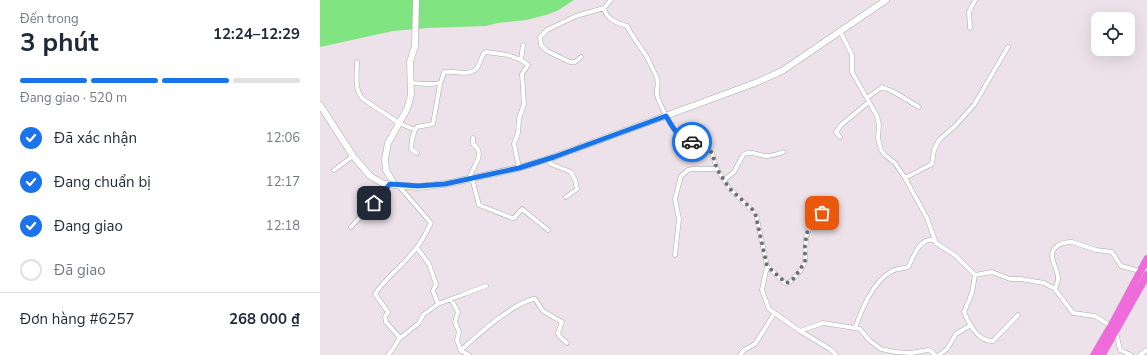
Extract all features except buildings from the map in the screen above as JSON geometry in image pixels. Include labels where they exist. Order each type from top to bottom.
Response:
[{"type":"highway","points":[[1102,355],[1113,329],[1144,273],[1147,259]]},
{"type":"highway","points":[[1094,355],[1113,329]]},
{"type":"street","points":[[400,338],[386,322],[385,317],[388,312],[375,294],[387,279],[417,248],[426,235],[431,223],[394,184],[386,170],[385,159],[388,143],[409,103],[411,95],[410,59],[414,49],[416,0]]},
{"type":"street","points":[[582,57],[575,62],[570,62],[547,51],[541,45],[540,37],[547,30],[576,16],[604,8],[611,0]]},
{"type":"street","points":[[320,105],[353,156],[370,176],[384,184],[418,186],[445,184],[519,168],[547,159],[755,84],[782,71],[886,0]]},
{"type":"street","points":[[970,28],[969,12],[975,0]]},
{"type":"street","points":[[604,8],[608,17],[615,22],[627,26],[647,56],[657,78],[657,94],[666,116],[676,133],[680,137],[710,151],[717,169],[734,194],[755,212],[767,266],[762,290],[767,306],[774,314],[830,349],[836,355]]},
{"type":"street","points":[[840,31],[852,56],[852,72],[879,121],[878,138],[881,150],[895,163],[905,178],[928,218],[936,243],[958,258],[975,275]]},
{"type":"street","points":[[520,60],[523,45]]},
{"type":"street","points":[[905,178],[932,164],[934,150],[938,140],[955,126],[974,105],[1008,47]]},
{"type":"street","points":[[417,153],[411,149],[415,130],[417,127],[433,124],[440,84],[444,72],[468,72],[475,70],[486,52],[508,55],[528,65],[522,74],[524,104],[518,119],[518,133],[514,144],[519,168]]},
{"type":"street","points":[[357,62],[357,89],[359,95],[399,123],[415,130]]},
{"type":"street","points":[[411,83],[440,84]]},
{"type":"street","points":[[840,137],[836,132],[841,125],[882,88],[894,92],[919,107]]},
{"type":"street","points":[[473,138],[473,144],[479,149],[479,155],[470,178],[479,205],[512,218],[514,218],[522,208],[548,230]]},
{"type":"street","points":[[724,180],[734,172],[743,154],[752,152],[769,156],[783,152]]},
{"type":"street","points":[[334,170],[353,156]]},
{"type":"street","points":[[547,159],[551,164],[566,169],[574,176],[577,189],[566,197]]},
{"type":"street","points":[[675,255],[679,219],[675,199],[681,176],[693,169],[717,169]]},
{"type":"street","points":[[351,227],[394,184]]},
{"type":"street","points":[[767,266],[785,282],[790,282],[800,271],[805,262],[805,244],[808,229],[822,213]]},
{"type":"street","points":[[855,328],[864,305],[878,284],[892,271],[908,267],[916,250],[930,239],[934,240]]},
{"type":"street","points":[[1055,289],[1058,278],[1052,260],[1052,254],[1058,245],[1068,242],[1096,250],[1112,252],[1122,266],[1144,273]]},
{"type":"street","points":[[417,248],[429,264],[436,284],[433,291],[438,304]]},
{"type":"street","points":[[975,275],[992,272],[1010,279],[1021,279],[1044,283],[1055,289],[1073,313],[1095,316],[1113,329],[1120,350],[1131,355]]},
{"type":"street","points":[[975,275],[972,293],[964,312],[976,334],[992,341],[1018,315]]},
{"type":"street","points":[[388,355],[400,338],[418,323],[423,315],[438,304],[486,286]]},
{"type":"street","points":[[452,299],[458,312],[455,322],[459,332],[457,340],[461,350],[469,355]]},
{"type":"street","points":[[461,350],[496,320],[533,299],[535,299],[543,311],[562,322],[558,333],[567,343]]},
{"type":"street","points":[[740,355],[744,350],[755,344],[774,314]]},
{"type":"street","points":[[800,331],[823,323],[855,328],[862,331],[870,341],[881,348],[892,352],[914,352],[928,350],[935,355]]},
{"type":"street","points":[[939,355],[947,348],[956,334],[971,325]]},
{"type":"street","points":[[1140,355],[1147,350]]},
{"type":"shaded area","points":[[320,0],[574,0],[557,11],[526,20],[486,26],[393,31],[320,47]]},
{"type":"way so far","points":[[692,142],[712,153],[717,169],[729,188],[755,212],[767,266],[786,283],[790,282],[795,277],[805,262],[805,244],[808,229],[822,213]]},
{"type":"route","points":[[374,203],[390,184],[418,186],[445,184],[519,168],[554,157],[666,116],[680,137],[692,142]]}]
